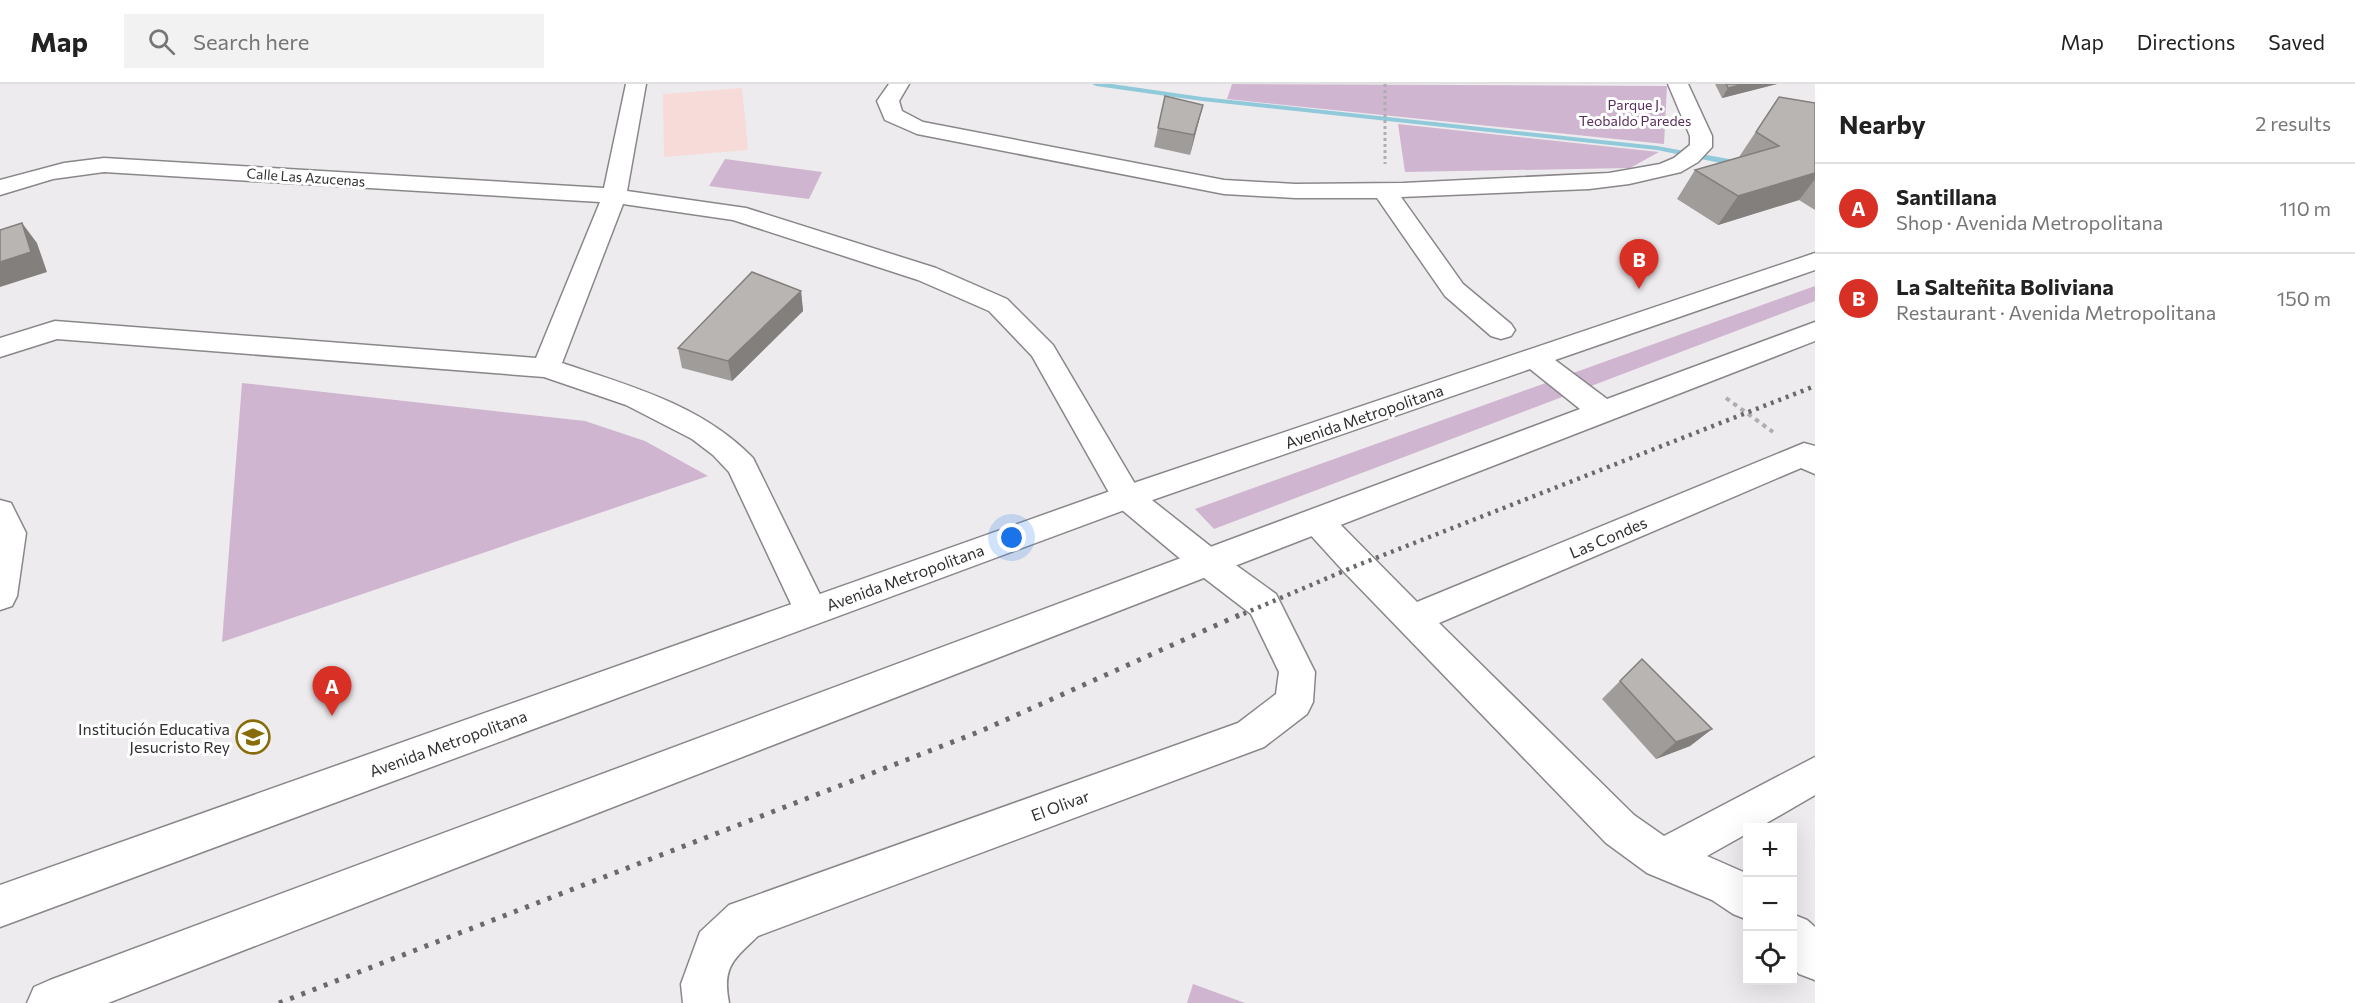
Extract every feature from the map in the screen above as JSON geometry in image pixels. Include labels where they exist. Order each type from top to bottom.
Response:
[{"type":"street","points":[[546,368],[614,196],[636,84]]},
{"type":"street","points":[[899,84],[888,101],[893,115],[917,127],[1224,187],[1270,192],[1385,192],[1618,179],[1668,169],[1686,161],[1701,147],[1701,136],[1678,84]]},
{"type":"street","name":"Calle Las Azucenas","points":[[0,188],[41,174],[76,166],[104,165],[614,196],[737,213],[927,274],[998,305],[1043,351],[1127,497]]},
{"type":"street","points":[[1385,192],[1454,290],[1501,330]]},
{"type":"street","name":"Avenida Metropolitana","points":[[0,906],[1127,497],[1815,261]]},
{"type":"street","points":[[0,348],[55,330],[546,368],[636,398],[703,431],[724,447],[742,466],[811,611]]},
{"type":"street","points":[[50,1003],[1815,331]]},
{"type":"street","points":[[1534,358],[1604,411]]},
{"type":"street","name":"Las Condes","points":[[1412,619],[1809,458]]},
{"type":"street","name":"El Olivar","points":[[706,1003],[703,984],[715,947],[744,920],[1251,735],[1294,702],[1297,672],[1264,604],[1207,562],[1127,497]]},
{"type":"street","points":[[0,512],[10,533],[0,596]]},
{"type":"street","points":[[1317,521],[1620,828],[1662,859],[1727,885],[1743,896]]},
{"type":"street","points":[[1662,859],[1815,775]]},
{"type":"street","points":[[1797,940],[1815,958]]},
{"type":"path","points":[[1385,84],[1385,192]]},
{"type":"path","points":[[1696,376],[1809,458]]},
{"type":"shaded area","points":[[742,88],[748,150],[664,157],[663,94]]},
{"type":"green space","name":"Parque J. Teobaldo Paredes","points":[[1232,84],[1667,86],[1664,144],[1227,99]]},
{"type":"green space","points":[[1398,124],[1659,152],[1630,168],[1405,172]]},
{"type":"green space","points":[[725,159],[822,172],[809,199],[709,186]]},
{"type":"green space","points":[[1815,286],[1815,301],[1214,529],[1195,509]]},
{"type":"green space","points":[[242,383],[585,421],[645,441],[708,476],[222,642]]},
{"type":"green space","points":[[1193,984],[1245,1003],[1187,1003]]},
{"type":"building","points":[[1726,84],[1744,84],[1728,88]]},
{"type":"building","points":[[1165,96],[1203,105],[1194,135],[1158,128]]},
{"type":"building","points":[[1779,97],[1815,103],[1815,173],[1738,196],[1695,170],[1779,146],[1756,132]]},
{"type":"building","points":[[22,223],[31,252],[0,262],[0,230]]},
{"type":"building","points":[[752,272],[801,291],[728,361],[678,348]]},
{"type":"building","points":[[1642,659],[1712,729],[1676,742],[1620,681]]},
{"type":"waterway","points":[[1096,84],[1202,99],[1657,148],[1740,164]]},
{"type":"railway","points":[[1236,617],[1358,565],[1815,386]]},
{"type":"railway","points":[[279,1003],[981,731],[1239,615]]},
{"type":"place","name":"La Salteñita Boliviana","points":[[1639,289]]},
{"type":"place","name":"Santillana","points":[[332,716]]},
{"type":"place","name":"Institución Educativa Jesucristo Rey","points":[[253,737]]}]
